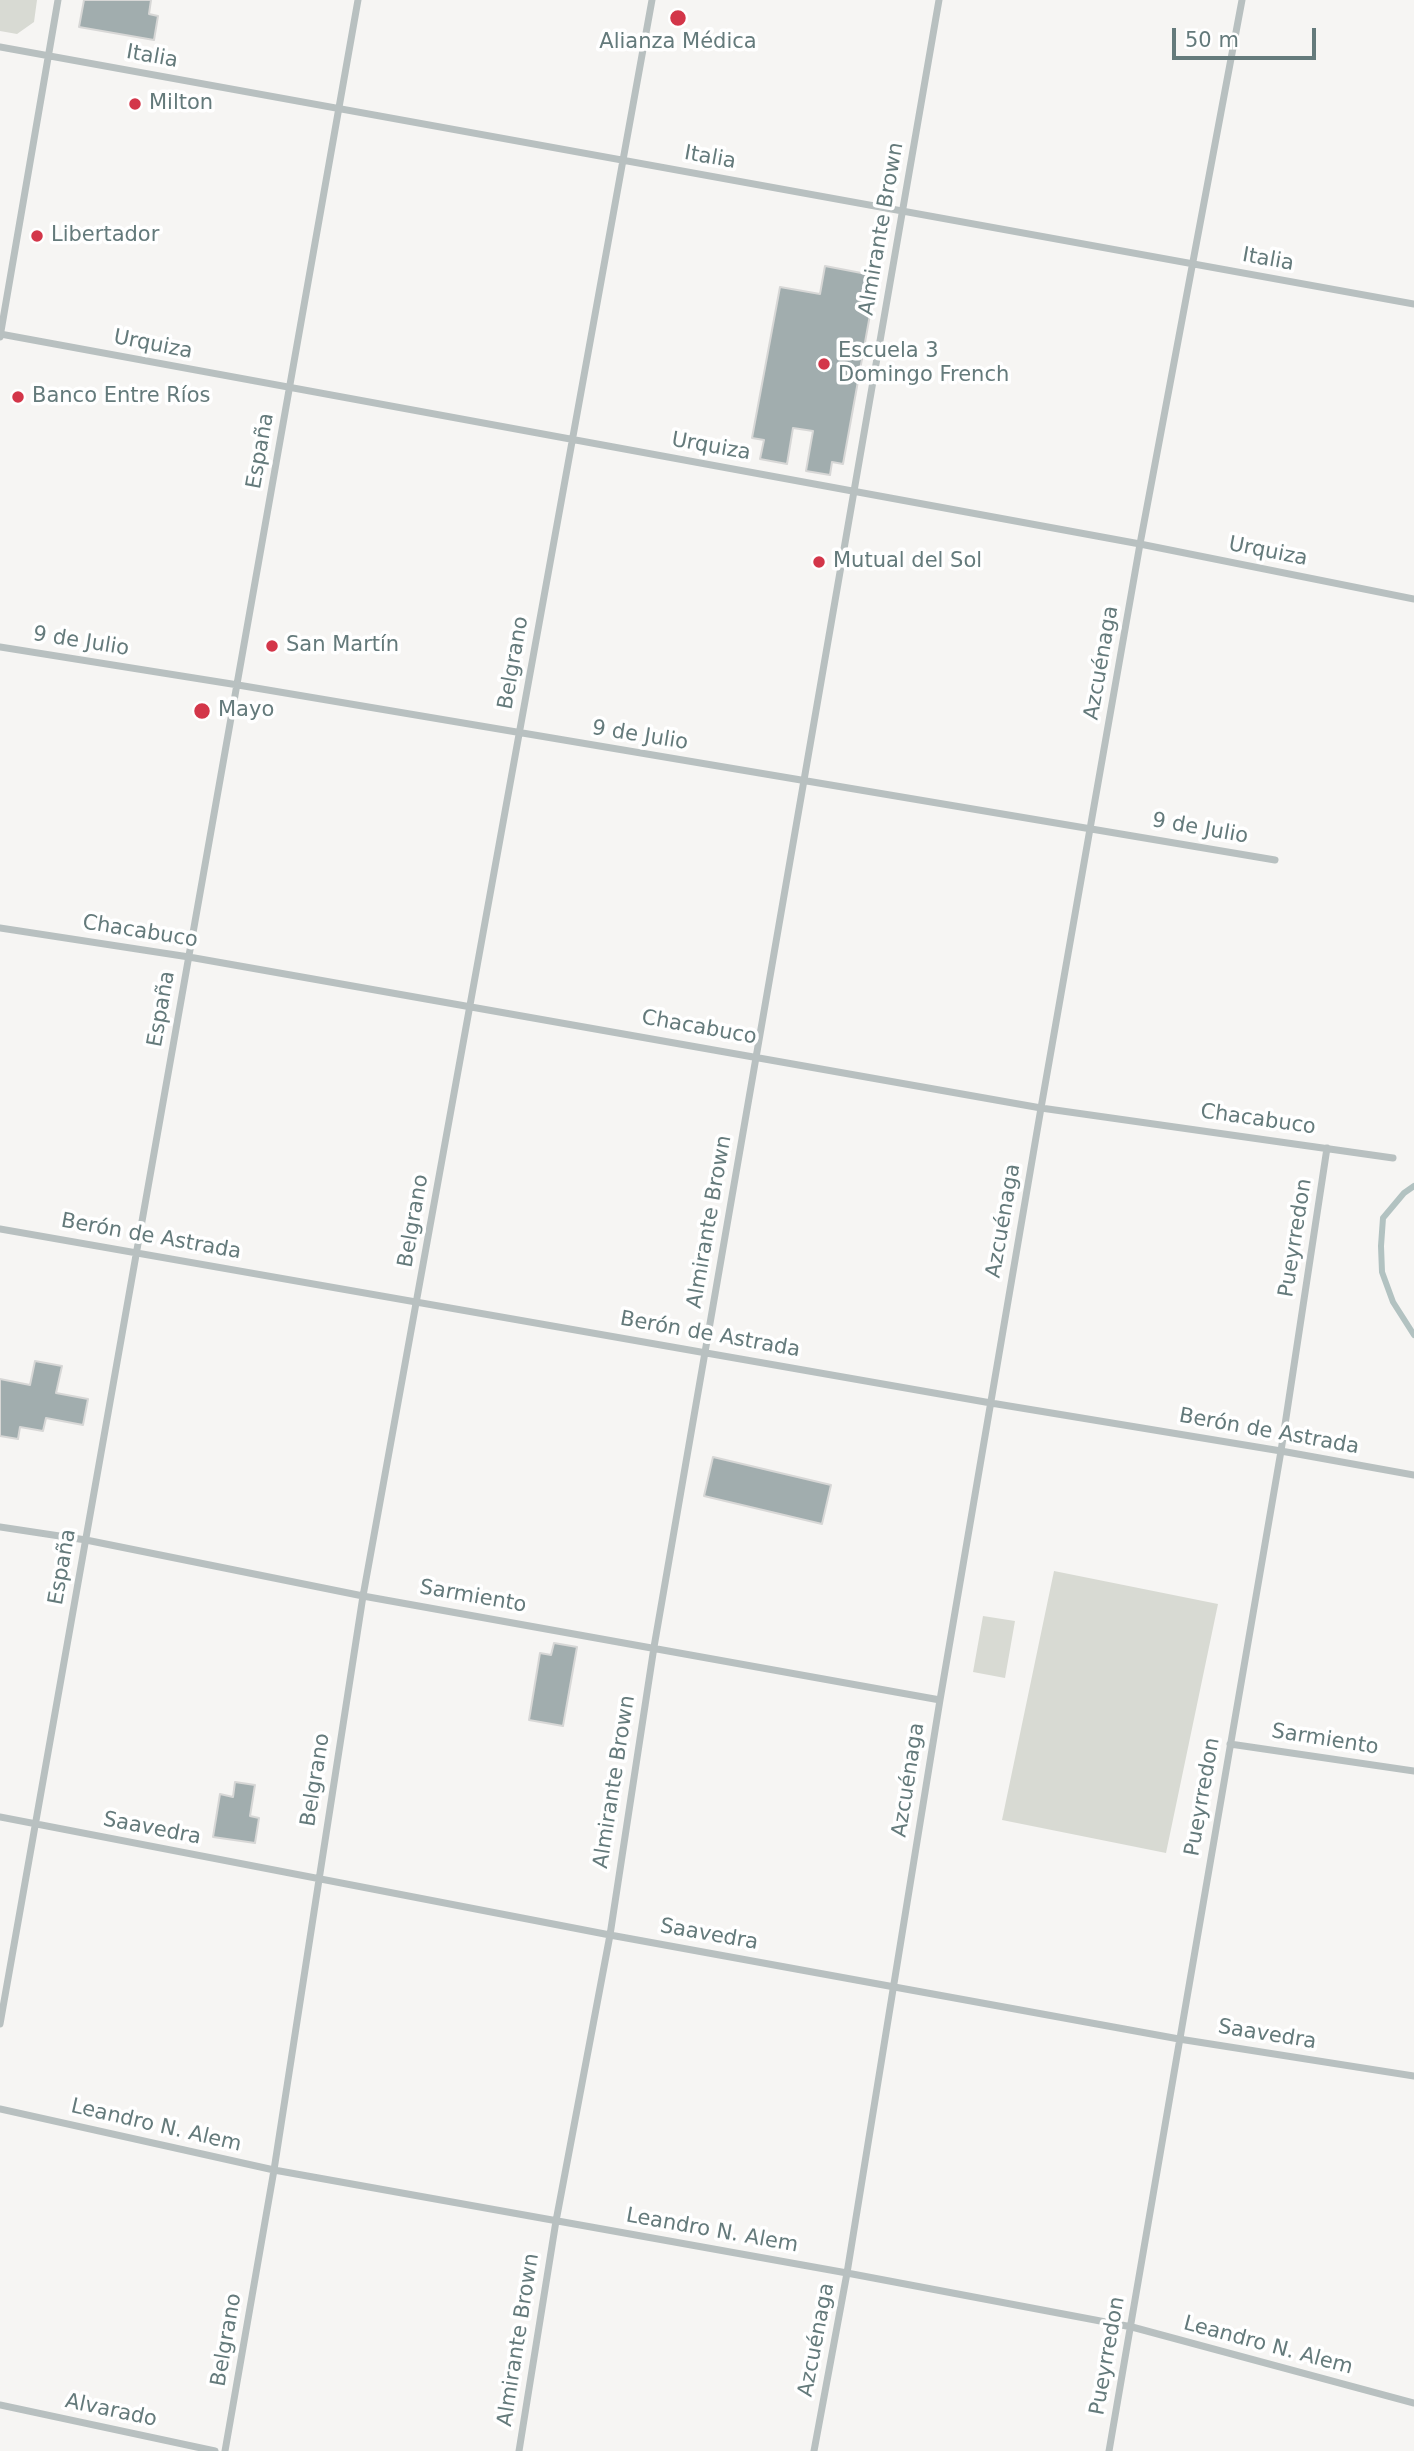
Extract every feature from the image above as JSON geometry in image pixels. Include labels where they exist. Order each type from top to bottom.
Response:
[{"type":"street","points":[[0,335],[58,0]]},
{"type":"street","name":"España","points":[[0,2024],[358,0]]},
{"type":"street","name":"Belgrano","points":[[225,2451],[274,2170],[363,1595],[652,0]]},
{"type":"street","name":"Almirante Brown","points":[[519,2451],[556,2221],[610,1935],[654,1647],[939,0]]},
{"type":"street","name":"Azcuénaga","points":[[814,2451],[847,2273],[940,1700],[1041,1108],[1140,544],[1242,0]]},
{"type":"street","name":"Italia","points":[[0,47],[1414,304]]},
{"type":"street","name":"Urquiza","points":[[0,335],[1414,596]]},
{"type":"street","name":"9 de Julio","points":[[0,647],[1091,827],[1275,860]]},
{"type":"street","name":"Chacabuco","points":[[0,928],[189,957],[1041,1108],[1393,1158]]},
{"type":"street","name":"Pueyrredon","points":[[1109,2451],[1281,1451],[1327,1148]]},
{"type":"street","name":"Berón de Astrada","points":[[0,1229],[137,1251],[991,1404],[1414,1475]]},
{"type":"street","name":"Sarmiento","points":[[0,1527],[940,1700]]},
{"type":"street","name":"Sarmiento","points":[[1230,1744],[1414,1771]]},
{"type":"street","name":"Saavedra","points":[[0,1817],[610,1935],[1179,2039],[1414,2076]]},
{"type":"street","name":"Leandro N. Alem","points":[[0,2109],[274,2170],[1132,2327],[1414,2403]]},
{"type":"street","name":"Alvarado","points":[[0,2405],[215,2451]]},
{"type":"shaded area","points":[[0,0],[37,0],[34,22],[17,34],[0,31]]},
{"type":"shaded area","points":[[1054,1571],[1218,1604],[1166,1853],[1002,1820]]},
{"type":"shaded area","points":[[983,1616],[1015,1621],[1005,1678],[973,1672]]},
{"type":"building","points":[[84,0],[151,0],[149,14],[158,16],[154,40],[79,27]]},
{"type":"building","points":[[825,266],[877,276],[843,464],[832,462],[830,475],[806,471],[813,431],[793,428],[787,464],[760,459],[764,440],[752,438],[780,287],[820,294]]},
{"type":"building","points":[[35,1361],[62,1366],[56,1393],[88,1399],[83,1425],[46,1418],[43,1431],[20,1427],[18,1439],[0,1436],[0,1379],[30,1385]]},
{"type":"building","points":[[713,1457],[831,1485],[822,1524],[704,1496]]},
{"type":"building","points":[[554,1643],[577,1647],[563,1726],[529,1720],[540,1653],[551,1655]]},
{"type":"building","points":[[235,1782],[255,1785],[250,1816],[259,1818],[255,1843],[213,1837],[220,1794],[233,1797]]},
{"type":"waterway","points":[[1414,1186],[1404,1193],[1383,1218],[1381,1246],[1382,1272],[1393,1302],[1414,1335]]},
{"type":"place","name":"Alianza Médica","points":[[678,18]]},
{"type":"place","name":"Milton","points":[[135,104]]},
{"type":"place","name":"Libertador","points":[[37,236]]},
{"type":"place","name":"Escuela 3 Domingo French","points":[[824,364]]},
{"type":"place","name":"Banco Entre Ríos","points":[[18,397]]},
{"type":"place","name":"Mutual del Sol","points":[[819,562]]},
{"type":"place","name":"San Martín","points":[[272,646]]},
{"type":"place","name":"Mayo","points":[[202,711]]}]
